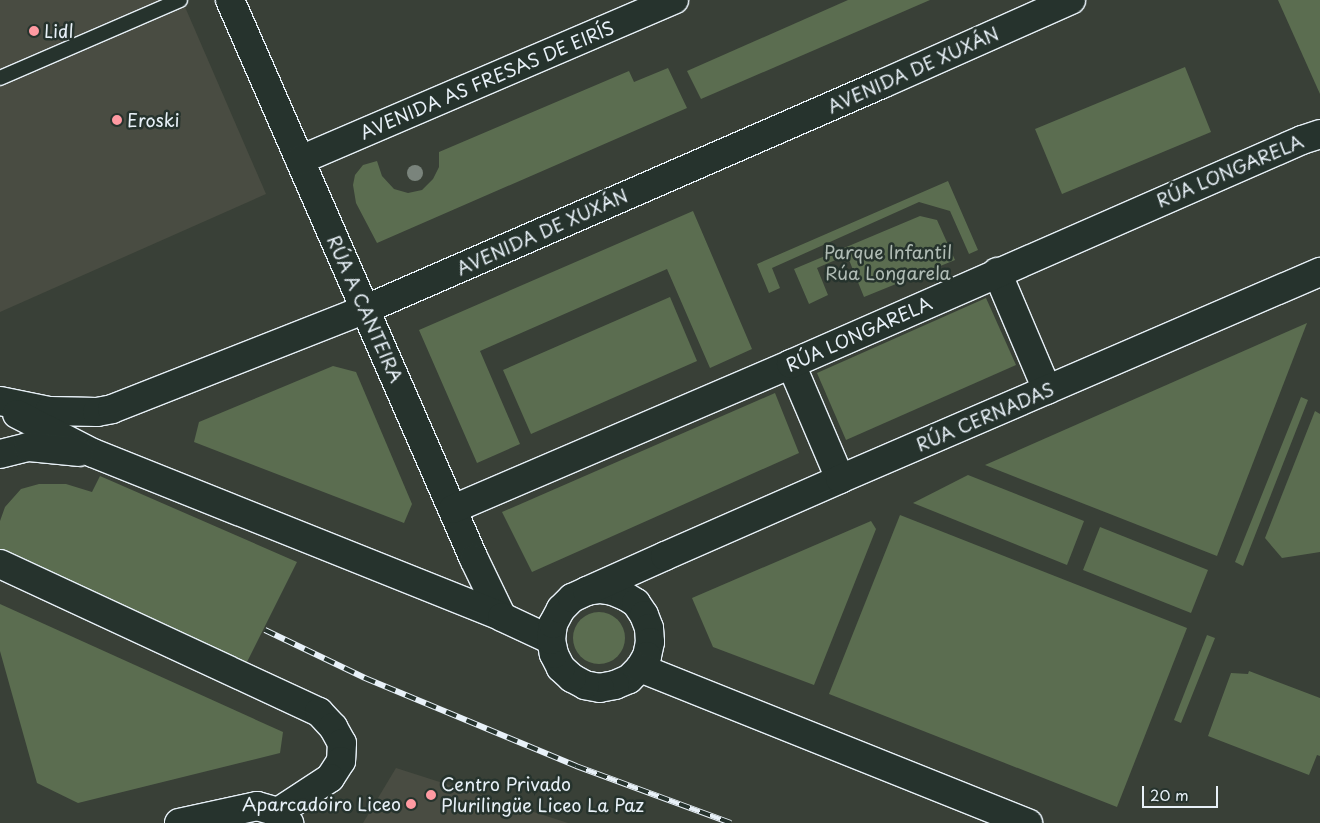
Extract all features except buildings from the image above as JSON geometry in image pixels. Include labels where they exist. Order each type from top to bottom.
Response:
[{"type":"street","name":"RÚA A CANTEIRA","points":[[230,0],[474,559],[502,618]]},
{"type":"street","name":"AVENIDA AS FRESAS DE EIRÍS","points":[[300,160],[674,0]]},
{"type":"street","name":"AVENIDA DE XUXÁN","points":[[0,401],[49,411],[97,412],[112,410],[366,309],[1071,0]]},
{"type":"street","name":"RÚA LONGARELA","points":[[453,509],[791,364],[997,272],[1302,140],[1320,134]]},
{"type":"street","points":[[997,272],[1048,390]]},
{"type":"street","name":"RÚA CERNADAS","points":[[587,591],[840,479],[1320,272]]},
{"type":"street","points":[[791,364],[840,479]]},
{"type":"street","points":[[0,406],[93,453],[502,618],[551,640]]},
{"type":"street","points":[[0,454],[28,447],[93,453]]},
{"type":"street","points":[[636,603],[651,562]]},
{"type":"street","points":[[0,564],[319,712],[333,727],[342,743],[342,761],[330,778],[283,817],[257,806],[179,823]]},
{"type":"street","points":[[613,590],[636,603],[644,615],[649,628],[650,642],[647,656],[640,668],[629,679],[615,685],[600,688],[585,685],[572,678],[561,668],[554,654],[551,640],[554,624],[561,609],[572,598],[587,591],[613,590]]},
{"type":"street","points":[[640,668],[1028,823]]},
{"type":"lane","points":[[0,78],[180,0]]},
{"type":"shaded area","points":[[0,0],[182,0],[266,194],[0,312]]},
{"type":"shaded area","name":"Centro Privado Plurilingüe Liceo La Paz","points":[[396,768],[568,823],[363,823]]},
{"type":"green space","points":[[848,0],[930,0],[701,99],[687,71]]},
{"type":"green space","points":[[1278,0],[1320,0],[1320,94]]},
{"type":"green space","points":[[1185,67],[1211,132],[1062,194],[1035,129]]},
{"type":"green space","points":[[668,68],[687,108],[377,243],[356,203],[353,185],[355,175],[363,165],[377,161],[382,176],[394,189],[408,193],[422,190],[433,179],[439,167],[439,152],[629,71],[634,82]]},
{"type":"green space","points":[[948,181],[978,250],[969,254],[950,211],[919,202],[772,268],[780,288],[769,293],[757,264]]},
{"type":"green space","points":[[693,211],[752,349],[710,368],[667,269],[480,351],[520,444],[477,463],[419,330]]},
{"type":"green space","name":"Parque Infantil Rúa Longarela","points":[[920,216],[937,220],[955,260],[864,297],[847,255],[817,268],[828,295],[809,304],[794,269]]},
{"type":"green space","points":[[670,297],[697,361],[531,434],[503,370]]},
{"type":"green space","points":[[986,298],[1016,365],[846,440],[817,373]]},
{"type":"green space","points":[[1307,323],[1217,556],[985,465]]},
{"type":"green space","points":[[333,366],[356,372],[412,504],[404,523],[194,442],[199,422]]},
{"type":"green space","points":[[775,393],[799,453],[532,572],[502,512]]},
{"type":"green space","points":[[1301,397],[1308,400],[1243,566],[1235,562]]},
{"type":"green space","points":[[1315,411],[1320,414],[1320,552],[1282,558],[1265,538]]},
{"type":"green space","points":[[968,475],[1084,521],[1067,565],[913,503]]},
{"type":"green space","points":[[100,476],[297,562],[245,666],[0,552],[0,521],[5,507],[21,489],[39,484],[66,484],[92,492]]},
{"type":"green space","points":[[900,515],[1187,628],[1117,807],[829,694]]},
{"type":"green space","points":[[871,521],[876,529],[814,685],[713,647],[692,598]]},
{"type":"green space","points":[[1100,527],[1208,570],[1191,613],[1083,570]]},
{"type":"green space","points":[[0,604],[283,732],[280,753],[78,803],[37,783],[0,651]]},
{"type":"green space","points":[[594,612],[604,612],[618,619],[625,633],[625,643],[618,657],[604,664],[594,664],[584,660],[577,653],[573,643],[573,633],[577,623],[584,616]]},
{"type":"green space","points":[[1207,635],[1215,638],[1181,723],[1174,720]]},
{"type":"green space","points":[[1249,671],[1320,698],[1320,756],[1317,755],[1309,775],[1208,736],[1231,673],[1248,674]]},
{"type":"railway","points":[[265,630],[365,678],[576,766],[731,823]]},
{"type":"place","name":"Lidl","points":[[34,31]]},
{"type":"place","name":"Eroski","points":[[117,120]]},
{"type":"place","name":"Centro Privado Plurilingüe Liceo La Paz","points":[[431,795]]},
{"type":"place","name":"Aparcadoiro Liceo","points":[[411,804]]}]
